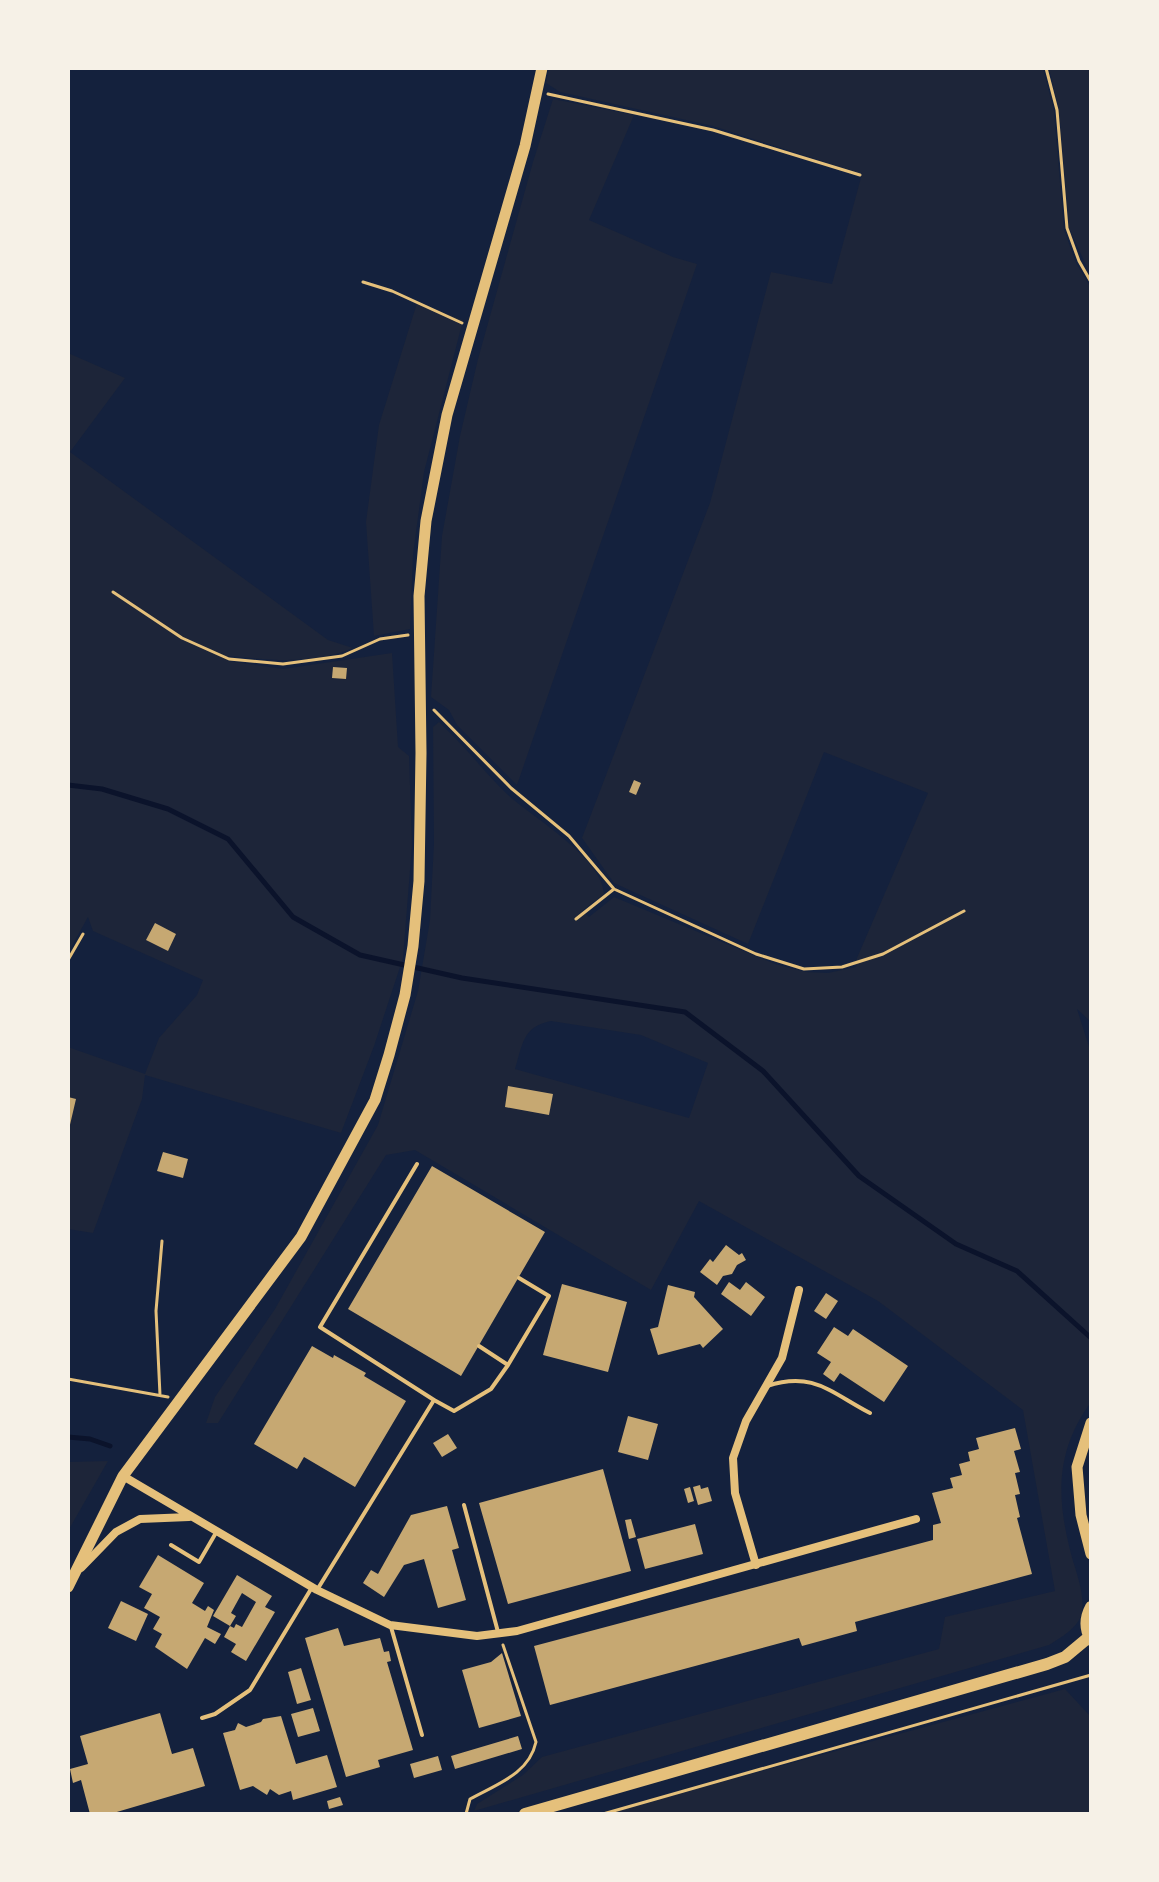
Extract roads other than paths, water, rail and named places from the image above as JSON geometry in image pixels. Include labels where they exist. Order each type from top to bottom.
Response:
[{"type":"main road","points":[[525,1814],[1047,1664],[1065,1657],[1090,1638],[1086,1619],[1091,1607]]},
{"type":"street","points":[[70,1582],[123,1476],[301,1237],[375,1100],[405,995],[419,881],[419,596],[426,521],[447,415],[525,146],[542,68]]},
{"type":"street","points":[[756,1565],[735,1493],[733,1458],[746,1421],[782,1358],[799,1290]]},
{"type":"street","points":[[1091,1423],[1077,1467],[1081,1515],[1091,1554]]},
{"type":"street","points":[[123,1476],[315,1588],[390,1625],[477,1636],[499,1634],[916,1519]]},
{"type":"street","points":[[70,1582],[116,1532],[140,1519],[192,1516]]},
{"type":"lane","points":[[417,1164],[320,1327],[454,1411],[491,1389],[549,1296],[519,1278]]},
{"type":"lane","points":[[479,1346],[508,1365]]},
{"type":"lane","points":[[764,1387],[784,1380],[803,1379],[870,1413]]},
{"type":"lane","points":[[202,1718],[215,1714],[250,1690],[434,1400]]},
{"type":"lane","points":[[464,1505],[499,1634]]},
{"type":"lane","points":[[171,1545],[199,1562],[217,1531]]},
{"type":"lane","points":[[390,1625],[422,1735]]},
{"type":"waterway","points":[[68,785],[102,789],[168,809],[228,839],[293,917],[360,955],[462,978],[685,1012],[763,1071],[859,1176],[956,1244],[1017,1271],[1091,1338]]},
{"type":"waterway","points":[[68,1437],[90,1439],[110,1446]]}]
